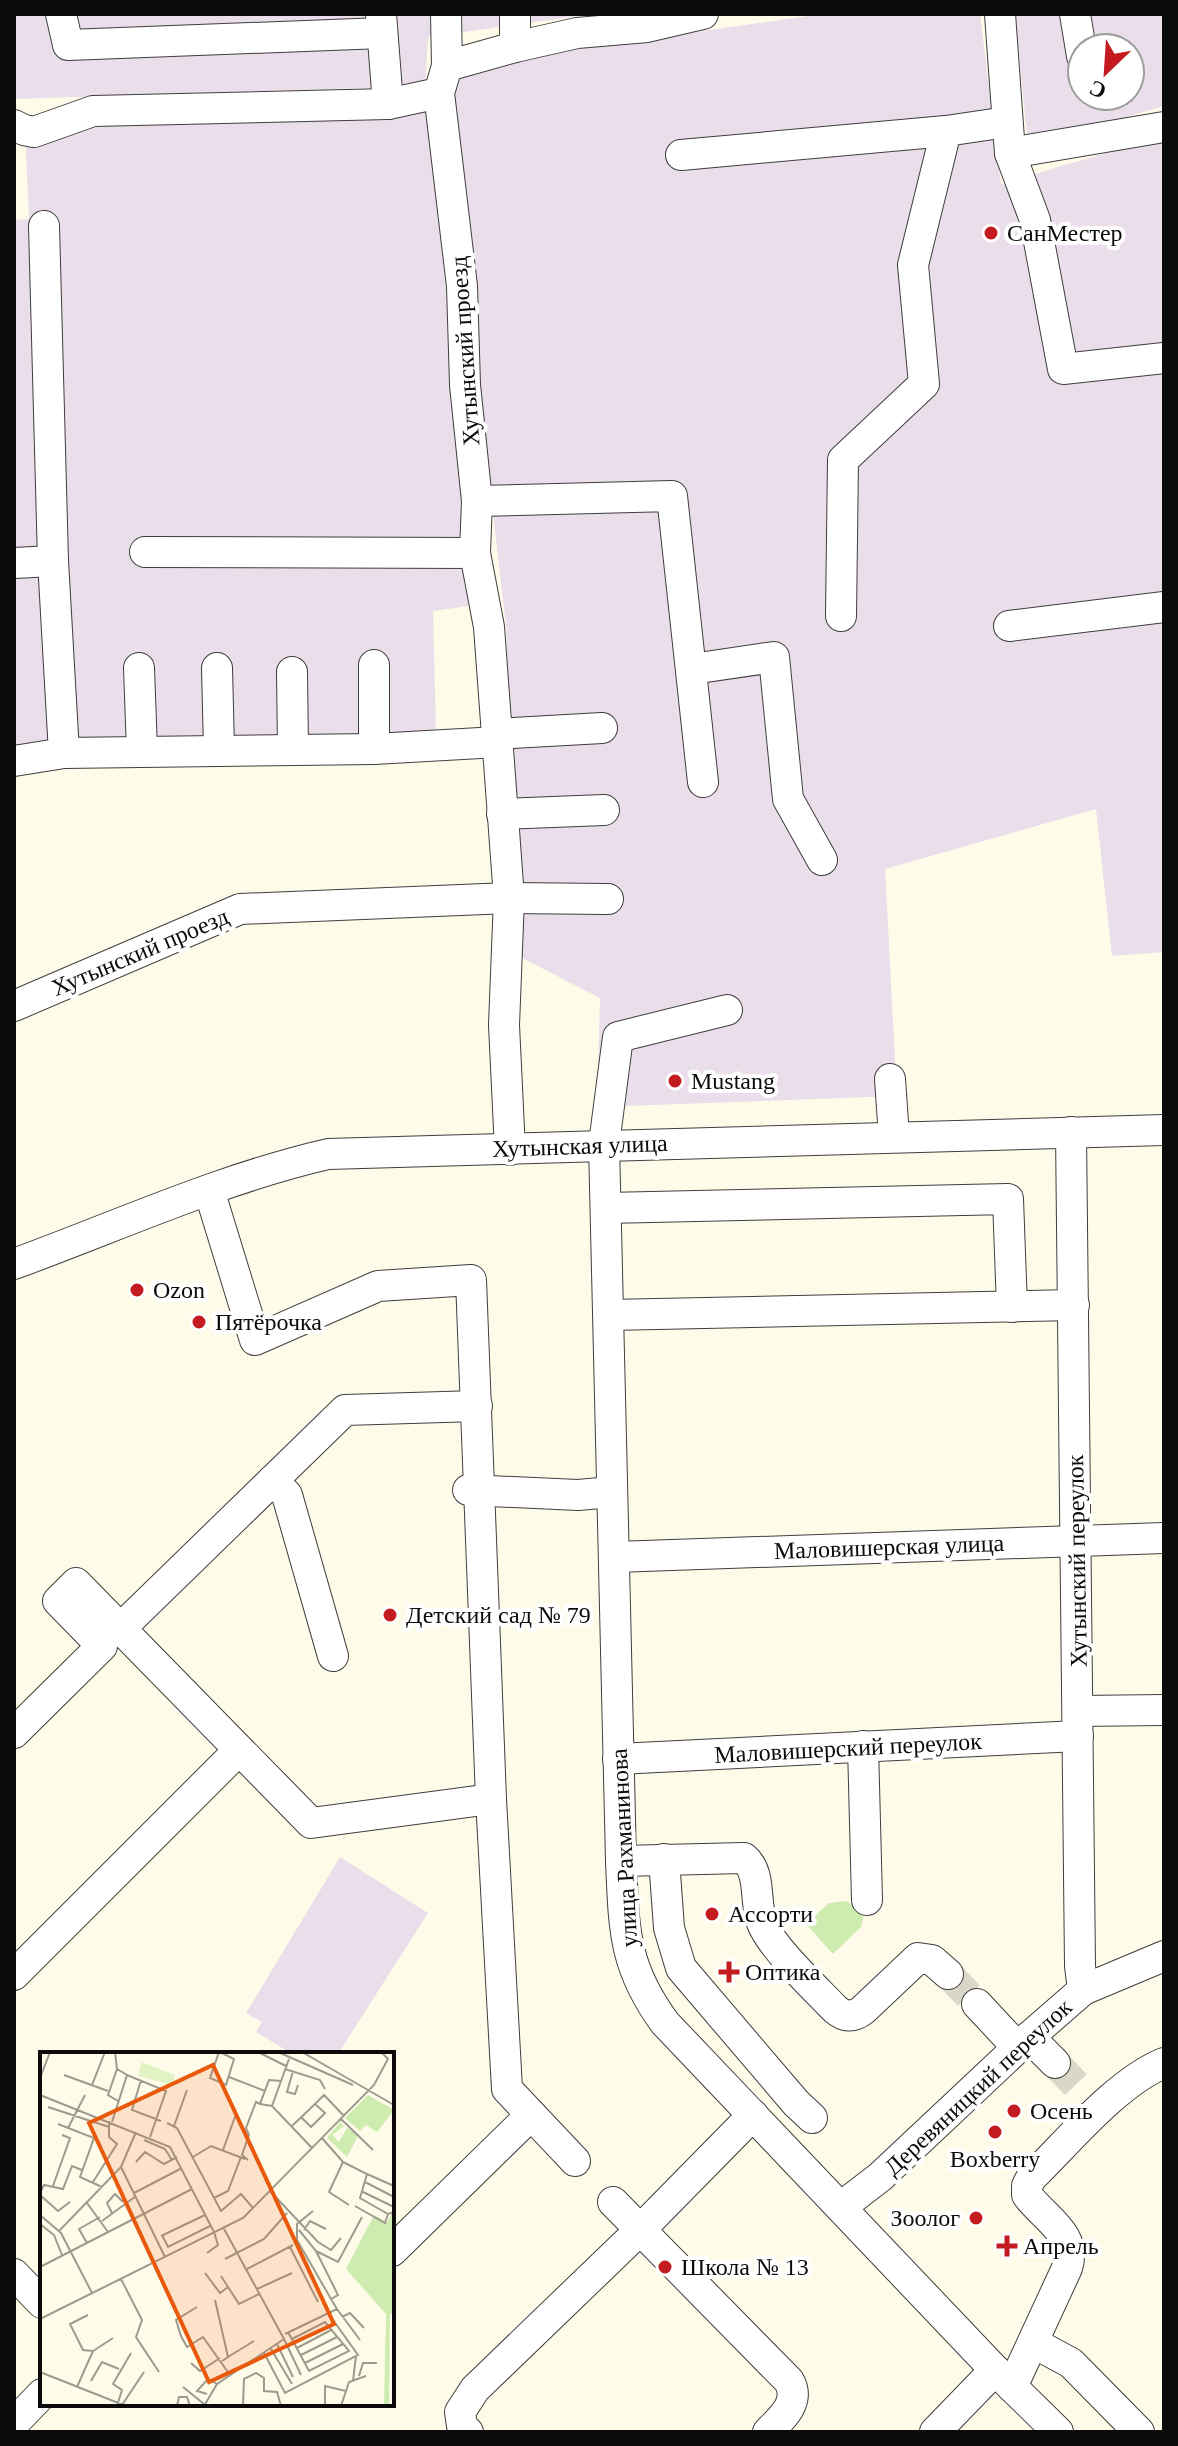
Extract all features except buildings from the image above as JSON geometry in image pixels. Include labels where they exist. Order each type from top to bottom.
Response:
[{"type":"street","points":[[61,14],[68,45],[382,24],[388,104]]},
{"type":"street","name":"Хутынский проезд","points":[[446,14],[443,79],[462,286],[465,385],[477,501],[475,553],[489,627],[509,898],[504,1025],[510,1150]]},
{"type":"street","points":[[515,14],[515,47]]},
{"type":"street","points":[[14,125],[34,132],[93,111],[388,104],[515,47],[577,24],[703,14]]},
{"type":"street","points":[[1000,14],[1010,153],[1035,220],[1063,369],[1164,358]]},
{"type":"street","points":[[681,155],[946,131],[1007,122]]},
{"type":"street","points":[[1010,153],[1164,127]]},
{"type":"street","points":[[841,616],[843,460],[924,384],[913,265],[946,131]]},
{"type":"street","points":[[44,226],[53,561],[64,753]]},
{"type":"street","points":[[477,501],[672,496],[703,782]]},
{"type":"street","points":[[145,552],[475,553]]},
{"type":"street","points":[[14,563],[53,561]]},
{"type":"street","points":[[1009,626],[1164,607]]},
{"type":"street","points":[[692,669],[774,657],[788,799],[822,860]]},
{"type":"street","points":[[374,665],[374,749]]},
{"type":"street","points":[[139,668],[142,751]]},
{"type":"street","points":[[217,668],[219,750]]},
{"type":"street","points":[[292,672],[293,749]]},
{"type":"street","points":[[14,761],[64,753],[374,749],[602,728]]},
{"type":"street","points":[[502,814],[604,810]]},
{"type":"street","points":[[509,898],[608,899]]},
{"type":"street","name":"Хутынский проезд","points":[[14,1006],[240,909],[509,898]]},
{"type":"street","name":"улица Рахманинова","points":[[727,1010],[618,1037],[604,1144],[621,1861],[625,1935],[630,1959],[641,1985],[665,2023],[1003,2379],[1058,2432]]},
{"type":"street","points":[[890,1079],[894,1137]]},
{"type":"street","name":"Хутынская улица","points":[[16,1254],[296,1161],[328,1154],[1164,1130]]},
{"type":"street","name":"Хутынский переулок","points":[[1071,1132],[1080,1966],[1083,1990]]},
{"type":"street","points":[[209,1190],[255,1340],[378,1286],[471,1280],[477,1406],[474,1490],[483,1724],[491,1799],[507,2089],[575,2161]]},
{"type":"street","points":[[606,1208],[1008,1199],[1012,1307]]},
{"type":"street","points":[[609,1315],[1074,1305]]},
{"type":"street","points":[[121,1628],[345,1410],[477,1406]]},
{"type":"street","points":[[273,1480],[287,1495],[333,1656]]},
{"type":"street","points":[[474,1490],[578,1495],[612,1492]]},
{"type":"street","name":"Маловишерская улица","points":[[615,1557],[1164,1538]]},
{"type":"street","points":[[14,1733],[102,1646],[58,1601],[76,1583],[311,1823],[491,1799]]},
{"type":"street","name":"Маловишерский переулок","points":[[618,1759],[863,1746],[1078,1724],[1164,1710]]},
{"type":"street","points":[[863,1746],[867,1900]]},
{"type":"street","points":[[14,1975],[239,1750]]},
{"type":"street","points":[[621,1861],[739,1857],[748,1862],[754,1871],[758,1911],[766,1932],[835,2009],[844,2015],[855,2015],[863,2010],[918,1958],[932,1960],[948,1974]]},
{"type":"street","points":[[664,1859],[669,1928],[681,1968],[812,2118]]},
{"type":"street","name":"Деревяницкий переулок","points":[[841,2207],[880,2177],[1083,1990],[1164,1956]]},
{"type":"street","points":[[977,2004],[1055,2063]]},
{"type":"street","points":[[935,2432],[1003,2379],[1034,2343],[1067,2268],[1070,2250],[1062,2232],[1029,2199],[1025,2191],[1027,2186],[1092,2102],[1164,2063]]},
{"type":"street","points":[[394,2249],[531,2115]]},
{"type":"street","points":[[468,2432],[462,2426],[460,2412],[475,2389],[640,2230],[753,2115]]},
{"type":"street","points":[[613,2202],[789,2381],[793,2388],[791,2405],[786,2415],[768,2432]]},
{"type":"street","points":[[14,2274],[40,2301]]},
{"type":"street","points":[[1034,2343],[1071,2363],[1139,2432]]},
{"type":"street","points":[[14,2423],[40,2396]]},
{"type":"shaded area","points":[[14,14],[593,14],[428,37],[425,86],[14,99]]},
{"type":"shaded area","points":[[823,14],[980,14],[1001,184],[1164,136],[1164,952],[1112,956],[1096,809],[885,869],[897,1096],[597,1107],[600,998],[520,957],[506,626],[476,366],[448,67]]},
{"type":"shaded area","points":[[1015,14],[1164,14],[1164,106],[1146,111],[1146,32],[1066,32],[1066,112],[1144,112],[1028,146]]},
{"type":"shaded area","points":[[429,112],[476,605],[433,611],[436,734],[14,753],[14,220],[29,219],[25,129]]},
{"type":"shaded area","points":[[340,1857],[428,1913],[339,2052],[289,2052],[256,2032],[262,2022],[246,2013]]},
{"type":"green space","points":[[847,1901],[864,1914],[861,1927],[833,1954],[806,1924],[829,1903]]},
{"type":"tunnel","points":[[948,1974],[977,2004]]},
{"type":"tunnel","points":[[1055,2063],[1085,2094]]},
{"type":"place","name":"СанМестер","points":[[991,233]]},
{"type":"place","name":"Mustang","points":[[675,1081]]},
{"type":"place","name":"Ozon","points":[[137,1290]]},
{"type":"place","name":"Пятёрочка","points":[[199,1322]]},
{"type":"place","name":"Детский сад № 79","points":[[390,1615]]},
{"type":"place","name":"Ассорти","points":[[712,1914]]},
{"type":"place","name":"Оптика","points":[[729,1972]]},
{"type":"place","name":"Осень","points":[[1014,2111]]},
{"type":"place","name":"Boxberry","points":[[995,2132]]},
{"type":"place","name":"Зоолог","points":[[976,2218]]},
{"type":"place","name":"Апрель","points":[[1007,2246]]},
{"type":"place","name":"Школа № 13","points":[[665,2267]]}]
